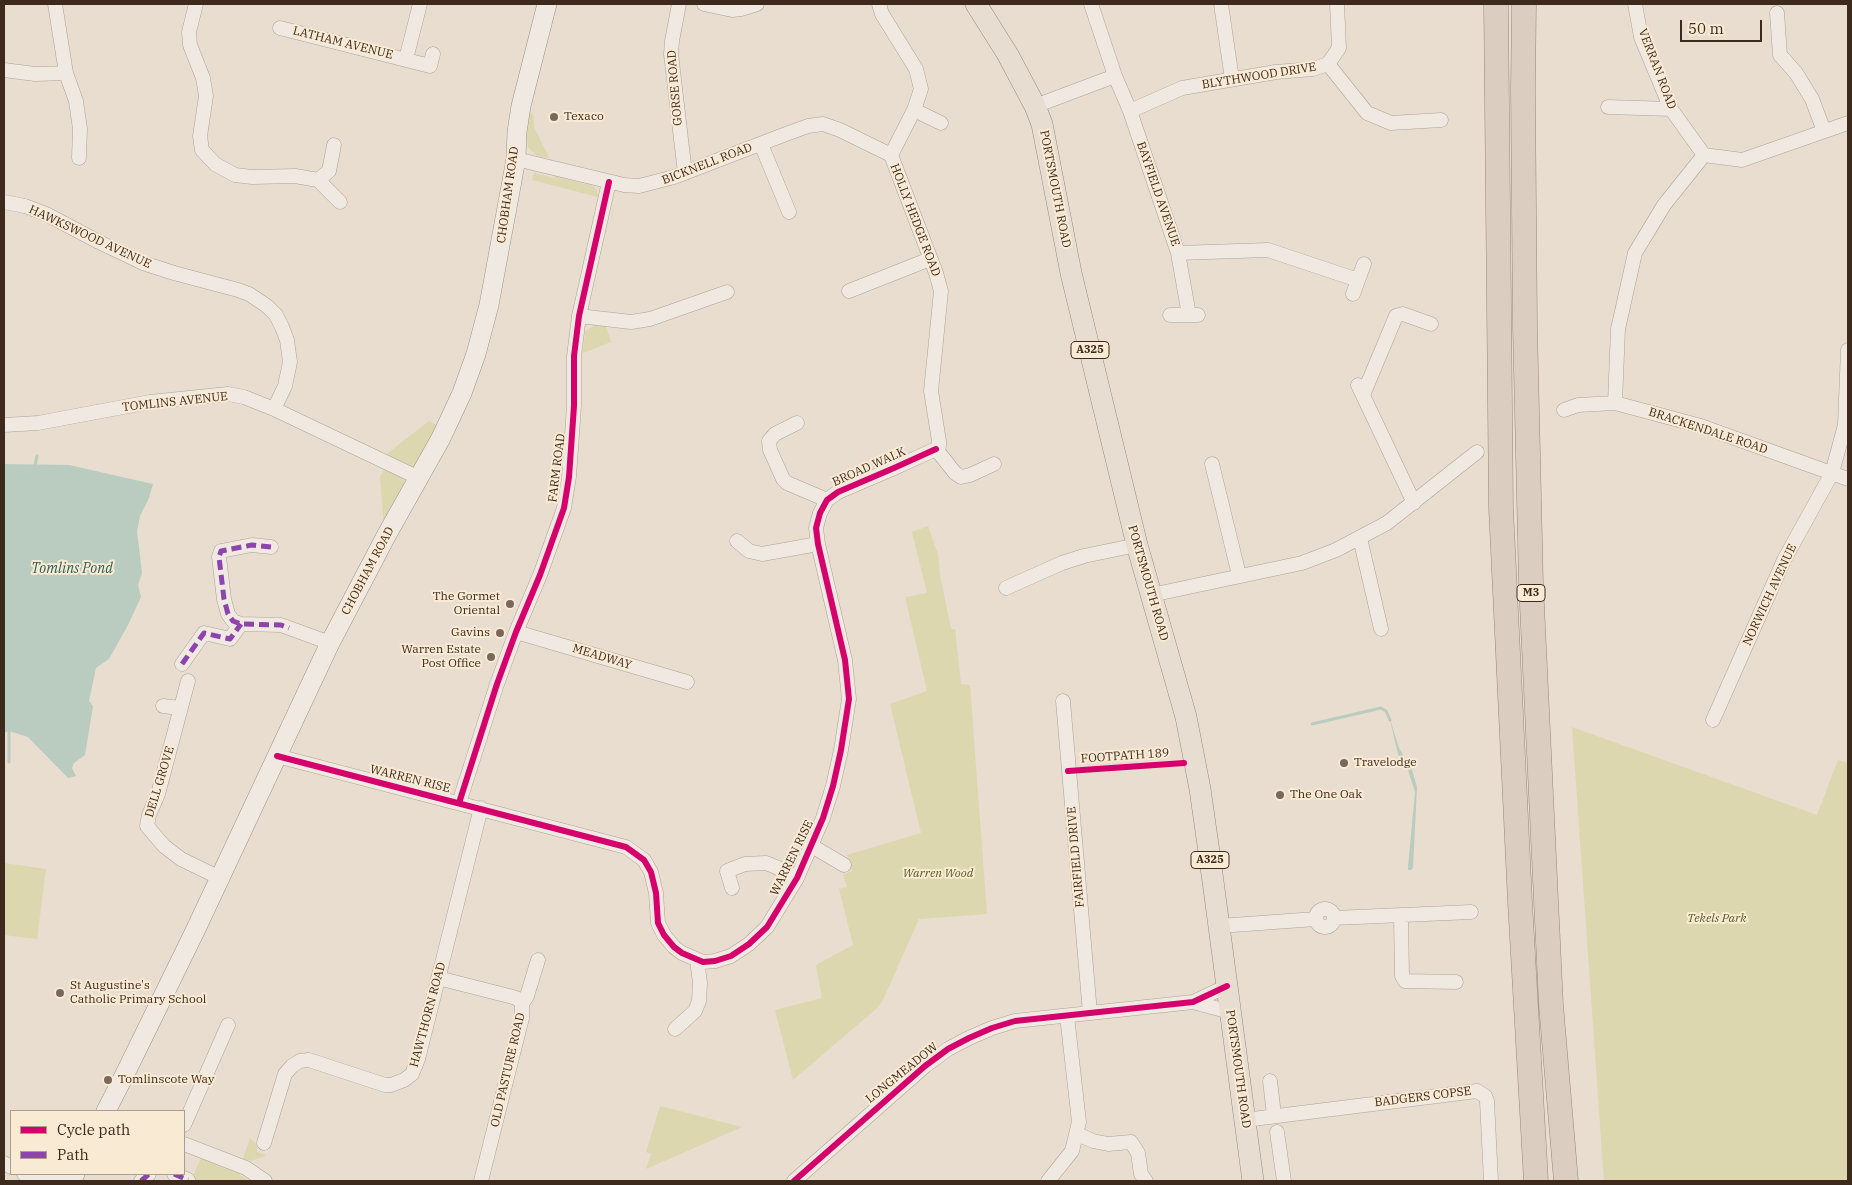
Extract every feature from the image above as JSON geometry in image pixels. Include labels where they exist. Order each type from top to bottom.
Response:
[{"type":"highway","name":"M3","points":[[1496,4],[1502,508],[1520,902],[1536,1181]]},
{"type":"highway","name":"M3","points":[[1524,4],[1525,316],[1531,584],[1551,1005],[1566,1181]]},
{"type":"main road","name":"CHOBHAM ROAD","points":[[107,1110],[220,878],[330,643],[454,412],[476,354],[489,305],[516,159],[520,113],[547,4]]},
{"type":"main road","name":"PORTSMOUTH ROAD","points":[[976,4],[1008,55],[1035,106],[1042,128],[1071,274],[1137,545],[1186,717],[1200,789],[1253,1181]]},
{"type":"street","points":[[55,4],[66,74],[76,101],[80,129],[79,157]]},
{"type":"street","points":[[196,4],[191,20],[190,39],[193,56],[203,78],[206,96],[200,136],[202,150],[215,164],[235,175],[252,177],[295,176],[318,180],[340,202]]},
{"type":"street","name":"LATHAM AVENUE","points":[[406,59],[420,4]]},
{"type":"street","name":"GORSE ROAD","points":[[679,4],[671,54],[685,173]]},
{"type":"street","points":[[704,4],[732,10],[757,4]]},
{"type":"street","points":[[879,4],[882,14],[919,75],[921,89],[914,110],[891,155]]},
{"type":"street","name":"BAYFIELD AVENUE","points":[[1091,4],[1115,76],[1130,111],[1178,253],[1194,315],[1170,315]]},
{"type":"street","points":[[1221,4],[1232,79]]},
{"type":"street","name":"BLYTHWOOD DRIVE","points":[[1130,111],[1182,88],[1276,72],[1313,70],[1328,64],[1339,48],[1337,4]]},
{"type":"street","name":"VERRAN ROAD","points":[[1635,4],[1642,37],[1670,110],[1704,155]]},
{"type":"street","points":[[1777,13],[1780,54],[1796,73],[1812,99],[1824,131]]},
{"type":"street","name":"LATHAM AVENUE","points":[[280,28],[430,66],[433,54]]},
{"type":"street","points":[[1328,64],[1367,113],[1391,122],[1441,120]]},
{"type":"street","points":[[4,70],[36,74],[66,74]]},
{"type":"street","points":[[1035,106],[1115,76]]},
{"type":"street","points":[[1608,107],[1670,110]]},
{"type":"street","points":[[914,110],[942,124]]},
{"type":"street","points":[[1615,403],[1618,328],[1636,253],[1664,206],[1704,155],[1742,160],[1848,123]]},
{"type":"street","name":"BICKNELL ROAD","points":[[516,159],[609,182],[639,186],[685,173],[808,126],[823,124],[834,127],[891,155]]},
{"type":"street","points":[[761,144],[789,212]]},
{"type":"street","points":[[318,180],[329,172],[334,145]]},
{"type":"street","name":"HOLLY HEDGE ROAD","points":[[891,155],[941,291],[931,391],[939,441],[939,446],[936,449]]},
{"type":"street","name":"FARM ROAD","points":[[459,803],[497,684],[516,632],[547,558],[567,494],[574,406],[574,356],[579,316],[609,182]]},
{"type":"street","name":"HAWKSWOOD AVENUE","points":[[4,202],[25,206],[46,214],[143,263],[238,290],[268,306],[276,315],[282,327],[287,340],[290,362],[285,386],[274,409]]},
{"type":"street","points":[[1178,253],[1268,250],[1358,280]]},
{"type":"street","points":[[852,286],[930,259]]},
{"type":"street","points":[[1353,294],[1364,264]]},
{"type":"street","points":[[579,316],[631,322],[650,319],[727,292]]},
{"type":"street","points":[[1414,503],[1360,390],[1396,316],[1403,314],[1430,324]]},
{"type":"street","name":"NORWICH AVENUE","points":[[1713,720],[1784,560],[1832,473],[1844,425],[1848,350]]},
{"type":"street","name":"TOMLINS AVENUE","points":[[4,425],[38,423],[150,402],[228,394],[244,397],[274,409],[419,478]]},
{"type":"street","name":"BRACKENDALE ROAD","points":[[1564,410],[1578,405],[1615,403],[1700,426],[1848,479]]},
{"type":"street","points":[[789,422],[770,441],[770,450],[783,479],[787,483],[827,500]]},
{"type":"street","points":[[936,449],[955,473],[961,477],[970,476],[994,464]]},
{"type":"street","name":"BROAD WALK","points":[[818,544],[817,524],[827,500],[838,492],[936,449]]},
{"type":"street","points":[[1151,595],[1302,563],[1336,550],[1387,523],[1477,452]]},
{"type":"street","points":[[1212,464],[1239,575]]},
{"type":"street","points":[[1360,538],[1381,630]]},
{"type":"street","points":[[737,541],[749,551],[762,554],[818,544]]},
{"type":"street","name":"WARREN RISE","points":[[277,756],[619,844],[637,854],[648,867],[654,879],[656,916],[661,929],[674,947],[697,960],[709,962],[720,960],[737,953],[749,944],[770,922],[797,878],[812,846],[833,786],[849,699],[845,660],[818,544]]},
{"type":"street","points":[[271,547],[252,545],[221,551],[218,557],[228,614],[233,622],[240,624],[281,625],[330,643]]},
{"type":"street","points":[[1006,588],[1062,563],[1084,556],[1137,545]]},
{"type":"street","points":[[182,664],[204,633],[230,640],[240,624]]},
{"type":"street","name":"MEADWAY","points":[[516,632],[687,682]]},
{"type":"street","name":"DELL GROVE","points":[[188,681],[158,794],[149,814],[147,826],[164,846],[181,859],[220,878]]},
{"type":"street","name":"FAIRFIELD DRIVE","points":[[1063,701],[1090,1012]]},
{"type":"street","points":[[164,706],[180,708]]},
{"type":"street","name":"HAWTHORN ROAD","points":[[264,1143],[285,1074],[300,1061],[309,1060],[385,1085],[397,1083],[409,1077],[417,1064],[481,808]]},
{"type":"street","name":"WARREN RISE","points":[[812,846],[844,865]]},
{"type":"street","name":"WARREN RISE","points":[[732,888],[728,871],[745,864],[766,864],[797,878]]},
{"type":"street","points":[[1219,926],[1316,919],[1318,913],[1323,910],[1330,911],[1334,918],[1471,912]]},
{"type":"street","points":[[1401,916],[1402,976],[1405,981],[1456,982]]},
{"type":"street","name":"OLD PASTURE ROAD","points":[[481,1181],[522,1018],[522,1004],[527,996],[538,960]]},
{"type":"street","points":[[675,1029],[696,1011],[700,983],[697,960]]},
{"type":"street","points":[[438,978],[513,997],[522,1004]]},
{"type":"street","points":[[1193,1002],[1226,986]]},
{"type":"street","points":[[1193,1002],[1230,1012]]},
{"type":"street","name":"LONGMEADOW","points":[[794,1181],[903,1084],[948,1049],[992,1028],[1014,1021],[1193,1002]]},
{"type":"street","points":[[1048,1181],[1072,1151],[1077,1134],[1078,1122],[1067,1016]]},
{"type":"street","points":[[185,1122],[228,1025]]},
{"type":"street","points":[[1270,1081],[1274,1115]]},
{"type":"street","name":"BADGERS COPSE","points":[[1245,1120],[1477,1091],[1485,1096],[1487,1101],[1491,1181]]},
{"type":"street","points":[[1277,1132],[1284,1181]]},
{"type":"street","points":[[1077,1134],[1093,1141],[1108,1144],[1131,1142],[1138,1153],[1141,1174],[1146,1181]]},
{"type":"street","points":[[185,1144],[246,1168],[265,1181]]},
{"type":"street","points":[[26,1175],[38,1181]]},
{"type":"street","points":[[48,1175],[63,1181]]},
{"type":"street","points":[[176,1175],[188,1180]]},
{"type":"green space","points":[[530,111],[534,117],[534,127],[549,158],[537,156],[528,147],[527,134]]},
{"type":"green space","points":[[534,173],[554,178],[555,176],[593,186],[597,190],[598,197],[532,180]]},
{"type":"green space","points":[[594,325],[606,326],[611,342],[583,353],[585,332]]},
{"type":"green space","points":[[429,421],[440,427],[416,466],[409,467],[384,456]]},
{"type":"green space","points":[[385,467],[402,476],[406,485],[384,528],[380,477]]},
{"type":"green space","name":"Warren Wood","points":[[928,526],[938,554],[940,575],[951,629],[955,629],[961,684],[970,685],[987,914],[919,919],[882,1002],[793,1080],[775,1010],[822,998],[816,965],[853,945],[839,889],[847,887],[843,875],[852,871],[847,855],[921,833],[890,704],[927,691],[905,597],[927,593],[912,532]]},
{"type":"green space","name":"Tekels Park","points":[[1572,727],[1817,815],[1838,760],[1848,763],[1848,1181],[1604,1181]]},
{"type":"green space","points":[[4,863],[46,869],[37,939],[4,935]]},
{"type":"green space","points":[[660,1106],[742,1127],[646,1169],[651,1154],[646,1152]]},
{"type":"green space","points":[[250,1138],[257,1145],[257,1152],[265,1156],[251,1161],[243,1159]]},
{"type":"green space","points":[[201,1158],[238,1173],[249,1181],[191,1181]]},
{"type":"water","name":"Tomlins Pond","points":[[4,464],[69,465],[153,484],[149,498],[140,516],[137,531],[142,573],[138,585],[141,597],[109,659],[96,668],[89,701],[93,706],[85,755],[74,763],[72,768],[76,776],[68,778],[28,737],[9,731],[4,733]]},
{"type":"water","points":[[1389,716],[1399,748],[1412,770],[1417,787],[1413,868],[1411,870],[1408,870],[1408,867],[1415,792],[1408,770],[1398,754]]},
{"type":"waterway","points":[[35,465],[37,456]]},
{"type":"waterway","points":[[1312,724],[1381,708],[1386,711],[1390,720]]},
{"type":"waterway","points":[[9,731],[9,762]]},
{"type":"marked path","points":[[271,547],[252,545],[221,551],[219,557],[224,599],[228,614],[233,621],[241,624],[281,625],[289,628]]},
{"type":"marked path","points":[[182,664],[204,633],[230,639],[241,624]]},
{"type":"marked path","points":[[141,1181],[148,1175]]},
{"type":"marked path","points":[[176,1175],[188,1180]]},
{"type":"cycle path","points":[[459,803],[497,684],[564,508],[569,477],[574,406],[574,356],[579,316],[609,182]]},
{"type":"cycle path","points":[[277,756],[626,847],[644,860],[651,872],[656,893],[658,923],[664,935],[674,947],[682,953],[703,962],[715,961],[731,956],[749,944],[767,927],[797,878],[823,818],[841,750],[849,699],[845,660],[818,544],[816,528],[820,513],[827,500],[838,492],[936,449]]},
{"type":"cycle path","name":"FOOTPATH 189","points":[[1068,771],[1184,763]]},
{"type":"cycle path","points":[[794,1181],[925,1066],[948,1049],[969,1038],[1015,1021],[1193,1002],[1227,986]]},
{"type":"place","name":"Texaco","points":[[554,117]]},
{"type":"place","name":"The Gormet Oriental","points":[[510,604]]},
{"type":"place","name":"Gavins","points":[[500,633]]},
{"type":"place","name":"Warren Estate Post Office","points":[[491,657]]},
{"type":"place","name":"Travelodge","points":[[1344,763]]},
{"type":"place","name":"The One Oak","points":[[1280,795]]},
{"type":"place","name":"St Augustine's Catholic Primary School","points":[[60,993]]},
{"type":"place","name":"Tomlinscote Way","points":[[108,1080]]}]
